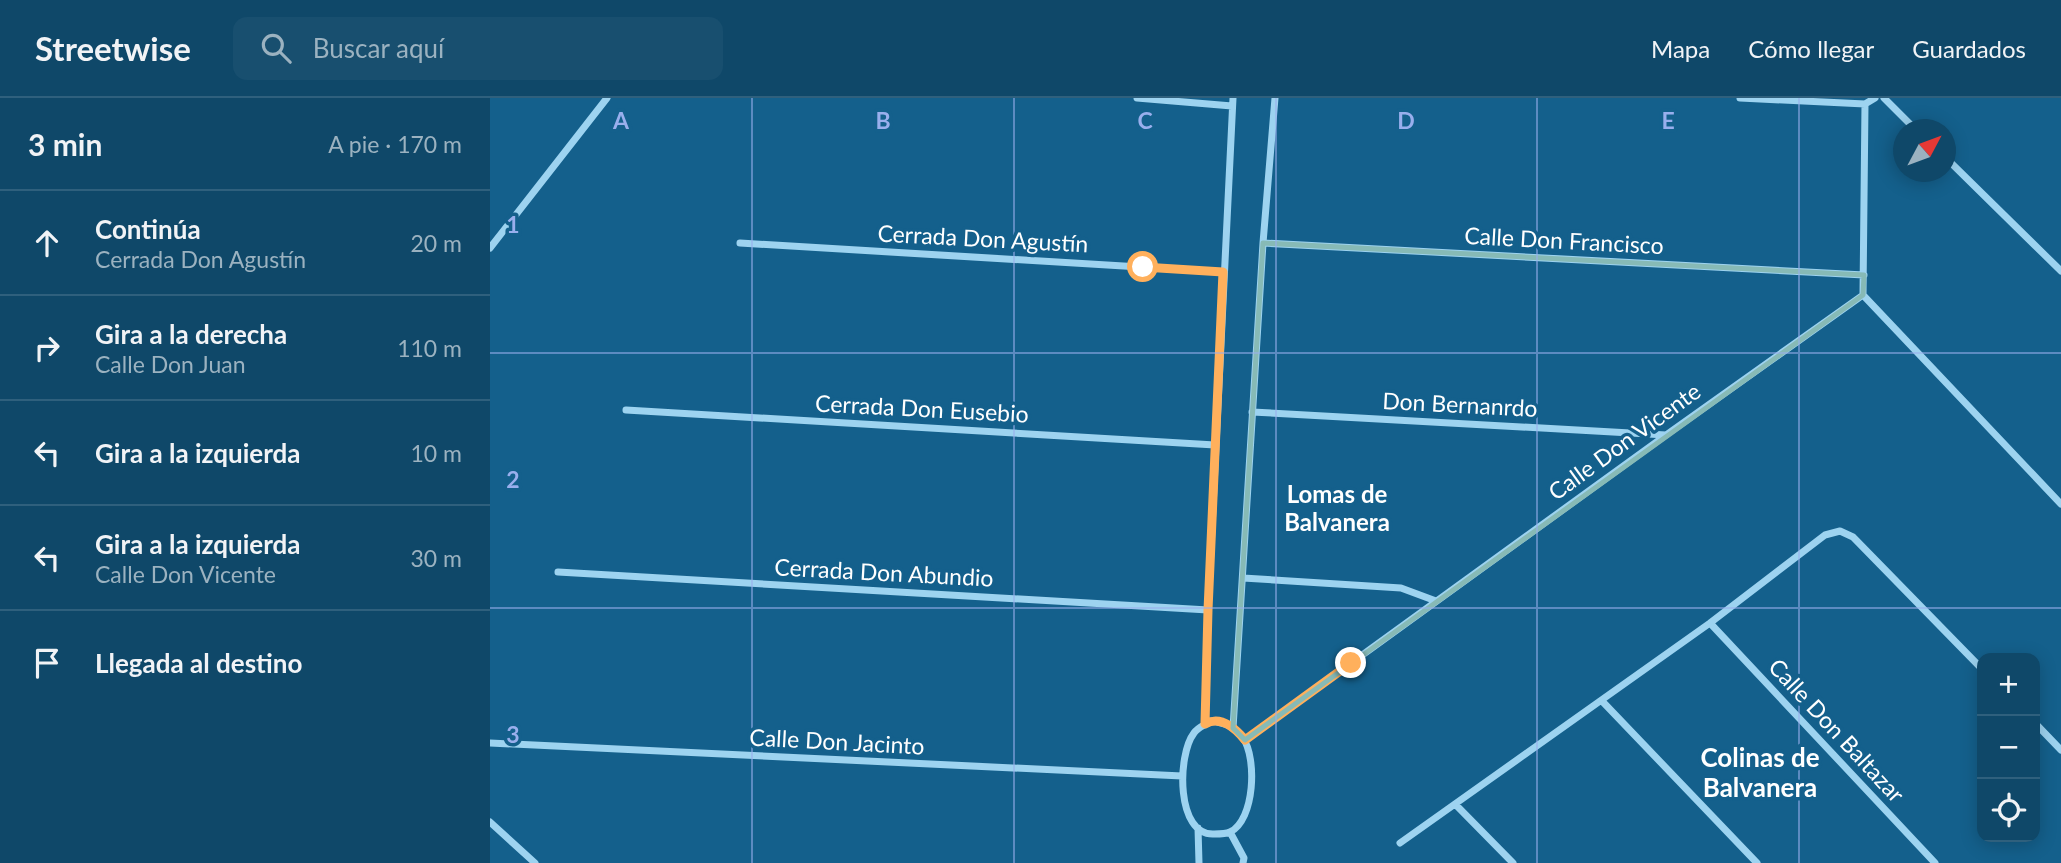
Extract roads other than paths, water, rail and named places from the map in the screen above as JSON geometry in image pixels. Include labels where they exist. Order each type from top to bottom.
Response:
[{"type":"street","points":[[490,248],[607,98]]},
{"type":"street","points":[[1137,98],[1233,102],[1215,445],[1205,724]]},
{"type":"street","points":[[1233,728],[1263,243],[1275,98]]},
{"type":"street","points":[[1740,98],[1865,104],[1875,98]]},
{"type":"street","points":[[1884,98],[1905,119]]},
{"type":"street","points":[[1865,104],[1863,295],[2061,504]]},
{"type":"street","points":[[1956,169],[2061,271]]},
{"type":"street","name":"Cerrada Don Agustín","points":[[740,243],[1223,272]]},
{"type":"street","name":"Calle Don Francisco","points":[[1263,243],[1864,275]]},
{"type":"street","name":"Calle Don Vicente","points":[[1245,740],[1863,295]]},
{"type":"street","name":"Cerrada Don Eusebio","points":[[626,410],[1215,445]]},
{"type":"street","name":"Don Bernanrdo","points":[[1252,412],[1666,435]]},
{"type":"street","points":[[1400,844],[1710,623],[1825,536],[1840,531],[1853,537],[1977,664]]},
{"type":"street","name":"Cerrada Don Abundio","points":[[558,572],[1208,610]]},
{"type":"street","points":[[1243,578],[1401,588],[1436,601]]},
{"type":"street","name":"Calle Don Baltazar","points":[[1710,623],[1935,863]]},
{"type":"street","points":[[1602,701],[1757,863]]},
{"type":"street","points":[[1211,721],[1226,723],[1233,728],[1245,740],[1252,788],[1241,822],[1230,832],[1210,835],[1198,828],[1189,815],[1183,797],[1184,754],[1192,735],[1205,724],[1211,721]]},
{"type":"street","points":[[2040,728],[2061,750]]},
{"type":"street","name":"Calle Don Jacinto","points":[[490,743],[1182,776]]},
{"type":"street","points":[[1456,805],[1513,863]]},
{"type":"street","points":[[490,822],[536,863]]},
{"type":"street","points":[[1198,828],[1199,863]]},
{"type":"street","points":[[1230,832],[1246,861]]},
{"type":"district","name":"Lomas de Balvanera","points":[[1337,507]]},
{"type":"district","name":"Colinas de Balvanera","points":[[1760,772]]}]
